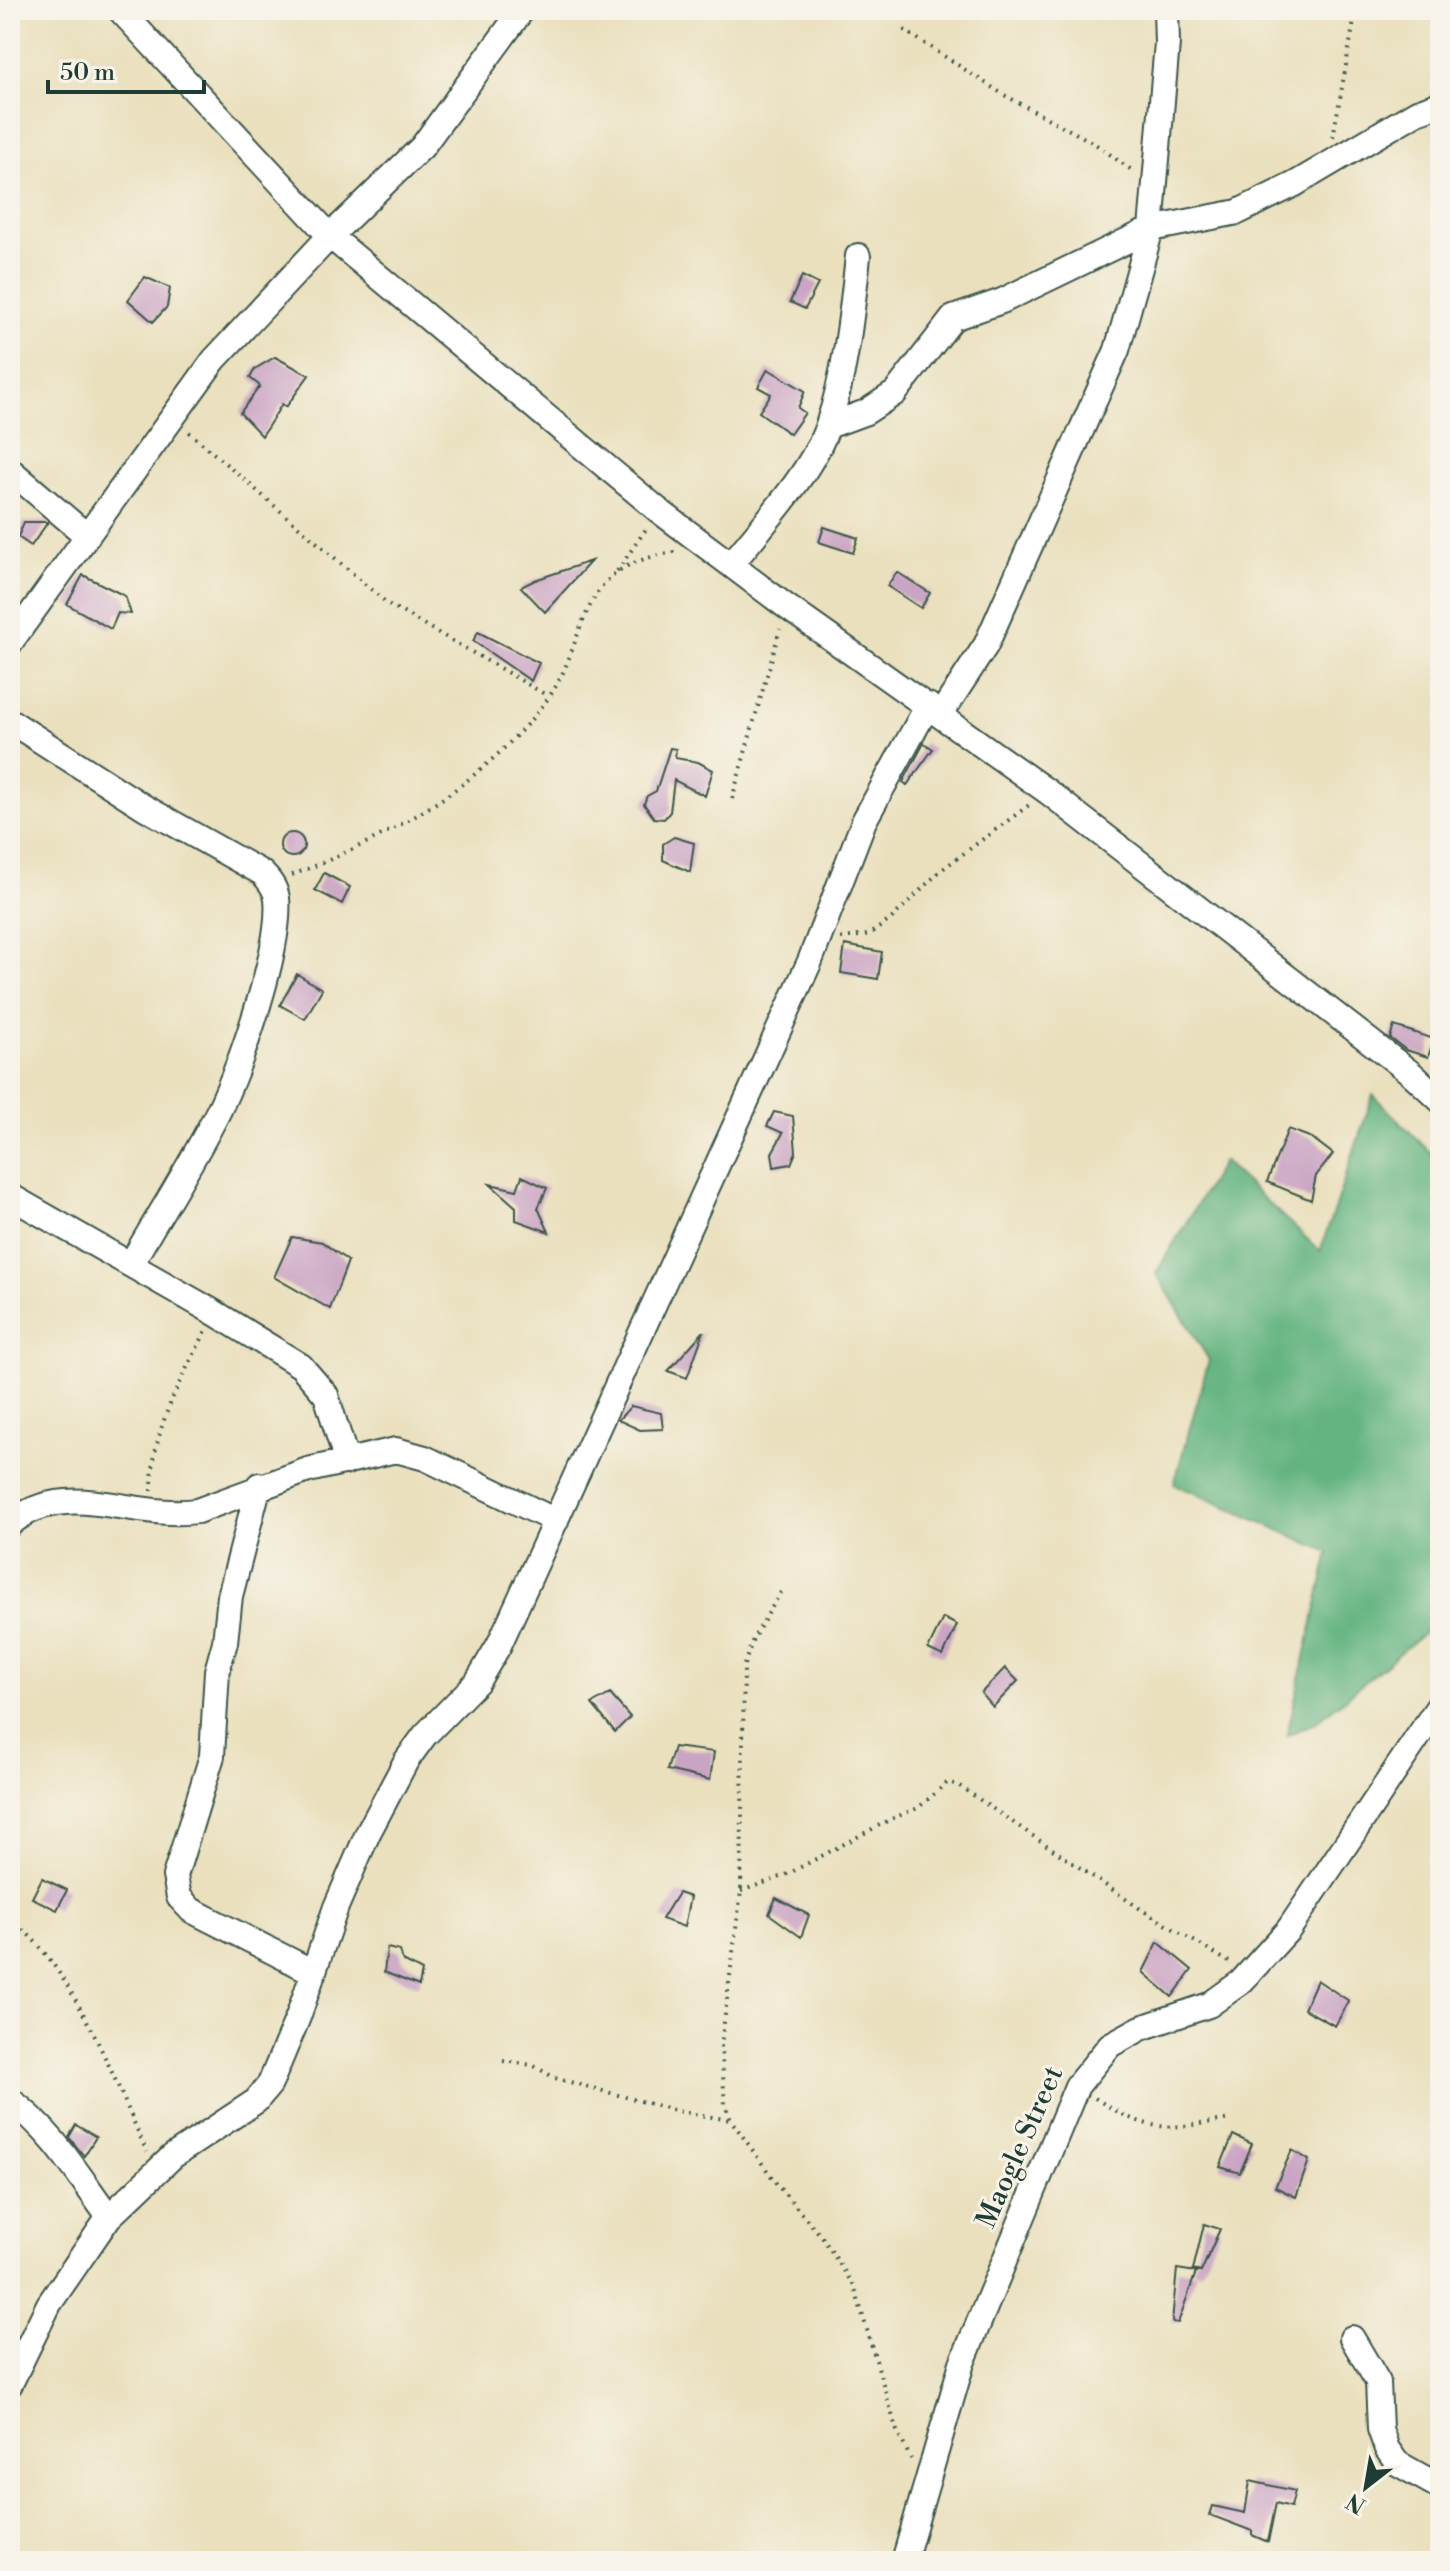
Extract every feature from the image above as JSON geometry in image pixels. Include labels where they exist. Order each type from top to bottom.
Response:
[{"type":"street","points":[[120,10],[330,236],[658,510],[787,607],[1048,792],[1388,1055],[1440,1100]]},
{"type":"street","points":[[10,643],[214,360],[330,236],[422,147],[522,10]]},
{"type":"street","points":[[13,2372],[49,2304],[109,2217],[173,2156],[256,2101],[270,2084],[357,1858],[406,1761],[425,1735],[477,1682],[499,1645],[818,939],[864,821],[934,710],[986,645],[1095,404],[1137,287],[1151,229],[1167,43],[1166,10]]},
{"type":"street","points":[[828,426],[866,412],[895,393],[953,318],[1002,301],[1151,229],[1238,212],[1328,165],[1417,112],[1440,104]]},
{"type":"street","points":[[731,565],[812,457],[828,426],[842,365],[858,256]]},
{"type":"street","points":[[10,470],[87,536]]},
{"type":"street","points":[[10,721],[144,807],[262,873],[272,883],[277,896],[276,931],[240,1057],[220,1109],[131,1264]]},
{"type":"street","points":[[10,1196],[301,1366],[326,1395],[347,1462]]},
{"type":"street","points":[[10,1524],[25,1511],[43,1504],[69,1501],[178,1513],[197,1511],[259,1485],[396,1450],[425,1458],[556,1521]]},
{"type":"street","points":[[259,1485],[230,1596],[217,1671],[212,1756],[175,1876],[179,1897],[191,1910],[313,1972]]},
{"type":"street","name":"Maogle Street","points":[[904,2561],[962,2363],[1077,2086],[1110,2045],[1141,2028],[1209,2005],[1249,1973],[1289,1929],[1440,1704]]},
{"type":"street","points":[[10,2100],[34,2117],[61,2147],[109,2217]]},
{"type":"street","points":[[1352,2338],[1378,2382],[1380,2429],[1387,2449],[1397,2463],[1440,2487]]},
{"type":"path","points":[[1328,165],[1356,10]]},
{"type":"path","points":[[904,30],[1004,95],[1094,143],[1132,170],[1154,192]]},
{"type":"path","points":[[172,418],[388,604],[548,696]]},
{"type":"path","points":[[272,883],[376,839],[434,806],[519,733],[548,696],[571,656],[596,594],[617,572],[658,510]]},
{"type":"path","points":[[617,572],[642,560],[705,546]]},
{"type":"path","points":[[732,799],[787,607]]},
{"type":"path","points":[[818,939],[868,935],[974,844],[1048,792]]},
{"type":"path","points":[[153,1510],[152,1475],[158,1433],[168,1405],[215,1313]]},
{"type":"path","points":[[781,1592],[753,1639],[744,1665],[741,1891],[721,2045],[725,2105],[731,2120],[848,2275],[897,2431],[908,2456],[928,2479]]},
{"type":"path","points":[[741,1891],[784,1876],[891,1819],[918,1808],[949,1782],[1002,1813],[1142,1910],[1249,1973]]},
{"type":"path","points":[[10,1920],[23,1928],[44,1951],[73,1999],[156,2172]]},
{"type":"path","points":[[10,1953],[23,1928]]},
{"type":"path","points":[[503,2061],[532,2065],[555,2078],[681,2112],[731,2120]]},
{"type":"path","points":[[1077,2086],[1116,2112],[1156,2128],[1231,2119]]},
{"type":"green space","points":[[1373,1095],[1440,1162],[1440,1620],[1315,1723],[1287,1735],[1329,1552],[1174,1484],[1209,1360],[1156,1273],[1223,1161],[1320,1251]]},
{"type":"building","points":[[802,276],[818,284],[805,309],[790,302]]},
{"type":"building","points":[[145,277],[170,288],[167,307],[153,322],[128,300]]},
{"type":"building","points":[[275,357],[309,375],[286,407],[282,404],[262,436],[240,413],[260,386],[250,378],[255,369]]},
{"type":"building","points":[[768,369],[805,391],[798,408],[805,413],[790,434],[759,412],[771,394],[758,387]]},
{"type":"building","points":[[24,522],[48,522],[31,546],[18,537]]},
{"type":"building","points":[[824,527],[858,538],[853,553],[819,542]]},
{"type":"building","points":[[591,561],[545,612],[521,587],[535,580]]},
{"type":"building","points":[[897,572],[930,593],[921,608],[887,586]]},
{"type":"building","points":[[83,575],[125,596],[131,614],[118,613],[111,629],[67,604]]},
{"type":"building","points":[[478,632],[539,663],[531,681],[473,641]]},
{"type":"building","points":[[924,743],[933,749],[907,785],[903,782]]},
{"type":"building","points":[[670,748],[676,749],[675,758],[698,762],[713,770],[705,796],[674,780],[670,812],[664,819],[654,818],[644,804],[647,796],[656,791]]},
{"type":"building","points":[[287,833],[297,833],[304,840],[304,850],[297,857],[287,857],[280,850],[280,840]]},
{"type":"building","points":[[674,837],[694,843],[690,872],[663,860],[663,844]]},
{"type":"building","points":[[324,873],[350,887],[342,904],[315,890]]},
{"type":"building","points":[[845,945],[882,952],[878,979],[841,973]]},
{"type":"building","points":[[297,974],[322,989],[305,1019],[280,1005]]},
{"type":"building","points":[[1394,1026],[1434,1039],[1428,1057],[1406,1050],[1390,1038]]},
{"type":"building","points":[[774,1112],[793,1116],[796,1152],[791,1164],[774,1167],[772,1153],[783,1133],[767,1126]]},
{"type":"building","points":[[1288,1129],[1312,1138],[1333,1154],[1316,1176],[1311,1200],[1267,1182]]},
{"type":"building","points":[[522,1176],[547,1188],[538,1208],[549,1232],[516,1220],[516,1207],[490,1184],[517,1190]]},
{"type":"building","points":[[292,1237],[322,1242],[348,1261],[330,1309],[274,1277]]},
{"type":"building","points":[[704,1331],[687,1378],[668,1371]]},
{"type":"building","points":[[631,1406],[661,1413],[663,1429],[640,1430],[618,1420]]},
{"type":"building","points":[[943,1618],[957,1625],[943,1656],[928,1649]]},
{"type":"building","points":[[1005,1668],[1018,1681],[993,1707],[981,1693]]},
{"type":"building","points":[[610,1694],[630,1717],[615,1732],[592,1704]]},
{"type":"building","points":[[674,1747],[714,1752],[710,1780],[667,1770]]},
{"type":"building","points":[[42,1878],[67,1890],[57,1910],[32,1898]]},
{"type":"building","points":[[678,1893],[690,1897],[684,1927],[662,1919]]},
{"type":"building","points":[[776,1898],[809,1915],[801,1937],[769,1914]]},
{"type":"building","points":[[1158,1942],[1192,1970],[1172,1997],[1143,1972]]},
{"type":"building","points":[[387,1948],[400,1951],[403,1961],[422,1971],[419,1986],[384,1972]]},
{"type":"building","points":[[1317,1980],[1349,2001],[1335,2026],[1304,2009]]},
{"type":"building","points":[[76,2125],[96,2137],[84,2156],[69,2137]]},
{"type":"building","points":[[1233,2135],[1252,2144],[1240,2173],[1220,2167]]},
{"type":"building","points":[[1292,2150],[1309,2160],[1296,2197],[1275,2187]]},
{"type":"building","points":[[1204,2224],[1220,2229],[1201,2272],[1193,2270]]},
{"type":"building","points":[[1177,2269],[1196,2272],[1178,2323],[1172,2322]]},
{"type":"building","points":[[1250,2481],[1295,2491],[1291,2507],[1276,2503],[1268,2542],[1252,2535],[1252,2531],[1210,2515],[1213,2506],[1245,2513]]}]
